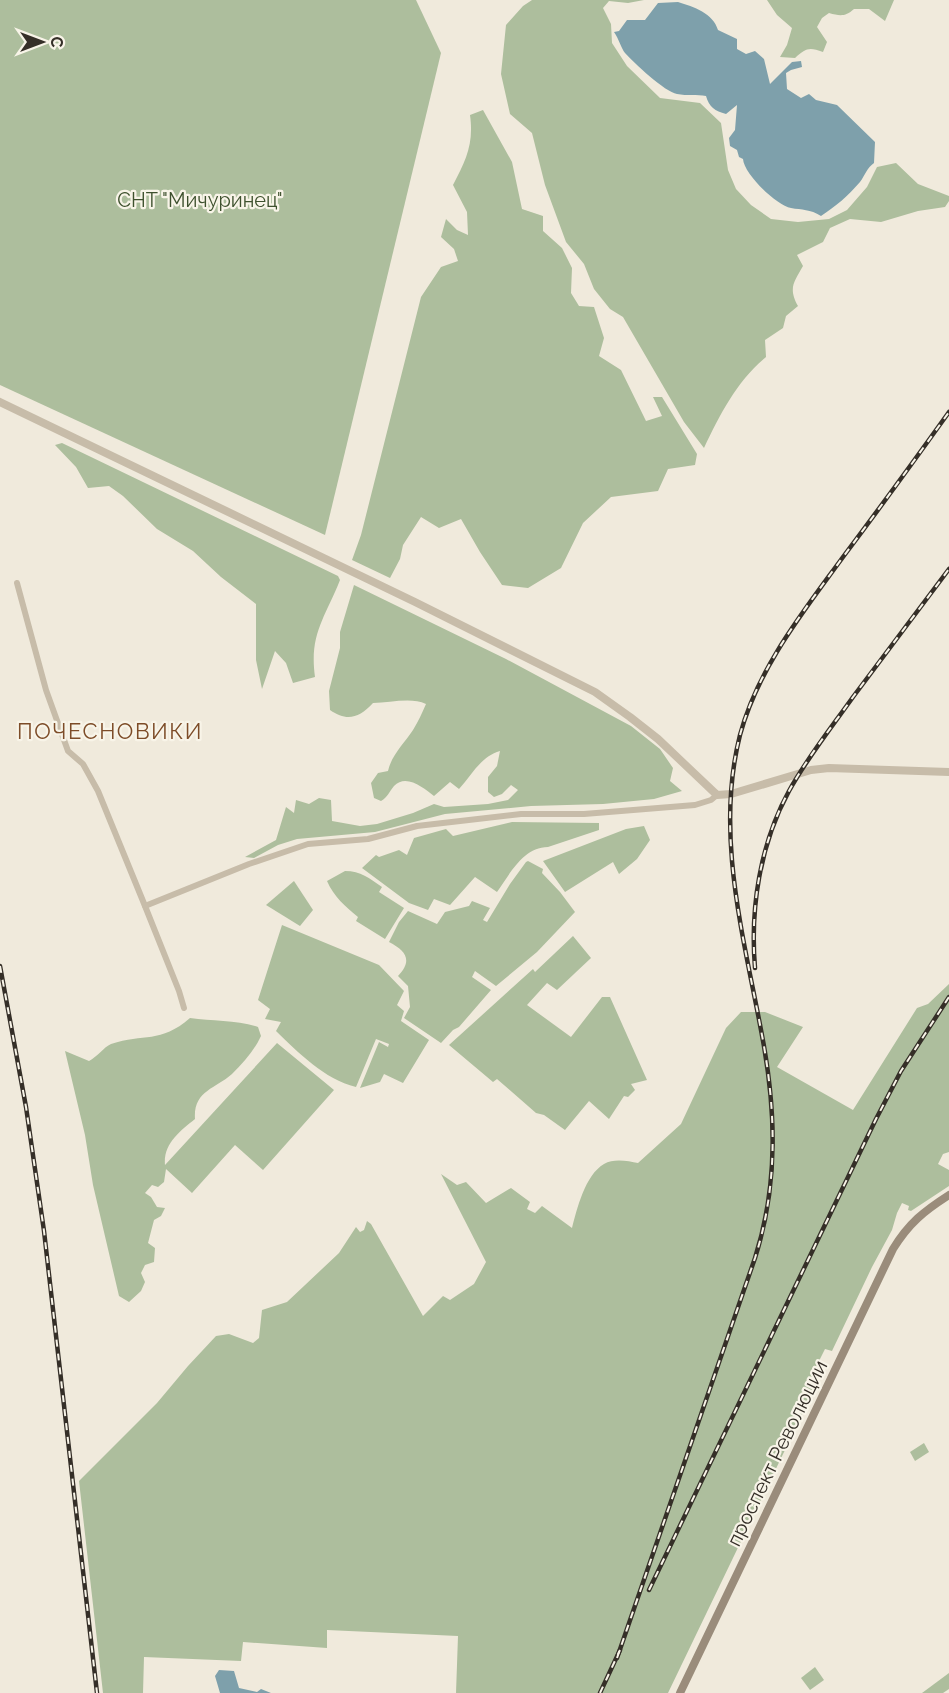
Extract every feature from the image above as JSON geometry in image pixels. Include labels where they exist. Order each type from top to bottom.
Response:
[{"type":"main road","name":"проспект Революции","points":[[680,1693],[885,1266],[906,1229],[923,1213],[949,1195]]},
{"type":"street","points":[[0,402],[415,602],[595,692],[658,739],[717,795]]},
{"type":"street","points":[[17,583],[46,690],[68,751],[83,764],[98,791],[146,906],[179,991],[183,1008]]},
{"type":"street","points":[[146,906],[258,861],[308,844],[368,839],[417,826],[521,814],[584,814],[695,805],[711,800],[717,795],[731,794],[811,770],[829,768],[949,772]]},
{"type":"green space","name":"СНТ \"Мичуринец\"","points":[[0,0],[416,0],[441,53],[325,535],[0,385]]},
{"type":"green space","points":[[532,0],[644,0],[628,3],[609,1],[603,8],[611,24],[612,43],[627,66],[660,98],[700,103],[721,123],[728,170],[736,189],[751,205],[771,219],[798,222],[829,219],[847,210],[867,187],[877,167],[896,163],[918,184],[949,196],[945,207],[918,211],[881,222],[850,219],[830,228],[823,242],[797,255],[803,266],[793,290],[798,306],[786,316],[783,328],[765,340],[766,357],[738,387],[704,448],[684,422],[623,317],[610,309],[594,289],[584,264],[566,242],[545,185],[532,133],[510,114],[501,74],[506,25],[523,6]]},
{"type":"green space","points":[[767,0],[894,0],[885,21],[869,9],[854,9],[842,15],[829,13],[822,18],[817,27],[827,42],[823,52],[808,49],[795,58],[780,57],[787,45],[792,28],[777,15]]},
{"type":"green space","points":[[483,110],[512,162],[522,209],[543,216],[543,231],[562,248],[572,268],[571,293],[579,306],[594,307],[604,338],[599,356],[621,370],[646,421],[662,416],[653,397],[662,397],[697,454],[695,465],[668,469],[658,491],[611,497],[583,523],[561,568],[528,588],[502,585],[461,519],[439,528],[421,517],[403,545],[400,559],[390,578],[352,560],[361,535],[421,297],[441,267],[458,261],[454,249],[441,237],[446,219],[457,230],[468,235],[467,212],[453,185],[462,168],[470,143],[470,115]]},
{"type":"green space","points":[[62,443],[338,576],[340,580],[316,637],[315,677],[293,683],[286,663],[275,651],[262,689],[256,660],[256,604],[221,577],[193,551],[157,529],[123,496],[109,486],[88,488],[76,467],[55,445]]},
{"type":"green space","points":[[354,585],[506,659],[631,726],[660,749],[673,768],[670,781],[682,791],[654,799],[603,804],[531,806],[445,814],[375,832],[297,839],[278,845],[254,858],[245,857],[276,840],[286,807],[294,813],[296,800],[309,804],[319,798],[331,800],[332,821],[360,826],[377,824],[434,804],[444,807],[488,804],[508,800],[518,790],[511,785],[502,794],[494,797],[488,792],[488,777],[497,766],[500,751],[482,762],[459,789],[450,782],[434,796],[415,783],[404,781],[394,786],[381,801],[374,798],[371,783],[378,773],[388,771],[392,759],[413,730],[426,704],[407,701],[373,703],[353,717],[342,716],[330,710],[329,691],[340,648],[340,632]]},
{"type":"green space","points":[[512,822],[599,823],[599,830],[539,848],[524,856],[497,892],[475,877],[450,905],[434,899],[428,910],[409,903],[362,868],[376,855],[379,857],[399,850],[407,855],[414,838],[446,829],[453,836]]},
{"type":"green space","points":[[644,826],[650,840],[637,859],[619,874],[613,862],[565,892],[543,861],[626,829]]},
{"type":"green space","points":[[528,861],[543,869],[542,873],[575,912],[537,952],[496,986],[475,971],[472,977],[491,990],[459,1027],[441,1043],[404,1018],[410,1007],[408,986],[398,976],[405,965],[406,956],[389,942],[399,922],[408,911],[437,924],[445,912],[469,906],[472,901],[490,908],[483,920],[487,922],[510,884]]},
{"type":"green space","points":[[345,871],[356,872],[369,878],[382,887],[379,892],[404,908],[385,939],[356,921],[358,917],[340,901],[330,887],[327,881]]},
{"type":"green space","points":[[294,881],[313,910],[300,926],[266,905]]},
{"type":"green space","points":[[282,925],[379,965],[404,991],[397,1005],[404,1011],[401,1021],[429,1040],[403,1083],[384,1074],[380,1082],[360,1088],[379,1042],[388,1047],[389,1044],[376,1039],[356,1087],[323,1072],[276,1031],[281,1022],[265,1019],[270,1009],[258,1000]]},
{"type":"green space","points":[[573,936],[591,958],[557,990],[547,983],[527,1005],[571,1037],[602,997],[610,997],[647,1080],[631,1084],[635,1090],[628,1097],[624,1096],[609,1119],[589,1101],[565,1130],[544,1115],[536,1113],[497,1079],[493,1082],[449,1045],[533,969],[535,972]]},
{"type":"green space","points":[[949,984],[949,1152],[943,1154],[938,1164],[949,1170],[949,1186],[911,1211],[908,1210],[909,1206],[902,1203],[892,1230],[832,1351],[825,1349],[816,1367],[823,1371],[668,1693],[456,1693],[458,1636],[327,1630],[327,1648],[243,1642],[241,1661],[144,1657],[143,1693],[103,1693],[79,1481],[157,1403],[216,1336],[229,1334],[253,1343],[259,1338],[262,1310],[287,1302],[339,1253],[356,1227],[360,1232],[364,1230],[367,1221],[371,1224],[423,1316],[443,1296],[450,1300],[474,1284],[486,1262],[441,1174],[457,1185],[466,1182],[486,1203],[511,1188],[530,1202],[527,1209],[535,1213],[542,1206],[572,1228],[583,1193],[597,1169],[612,1161],[638,1163],[681,1124],[726,1028],[741,1012],[765,1012],[803,1027],[777,1067],[853,1110],[917,1008],[928,1004]]},
{"type":"green space","points":[[190,1018],[258,1027],[261,1036],[255,1047],[232,1074],[201,1096],[195,1110],[195,1119],[178,1133],[170,1144],[165,1157],[165,1165],[277,1043],[334,1090],[263,1170],[235,1145],[192,1193],[166,1169],[164,1182],[158,1187],[152,1185],[145,1193],[151,1197],[157,1207],[165,1208],[161,1216],[154,1220],[148,1243],[155,1248],[154,1262],[145,1265],[141,1273],[145,1282],[141,1291],[129,1302],[119,1296],[65,1051],[89,1061],[111,1044],[161,1035]]},
{"type":"green space","points":[[924,1443],[929,1452],[915,1461],[910,1452]]},
{"type":"green space","points":[[815,1667],[824,1680],[810,1690],[801,1678]]},
{"type":"green space","points":[[949,1673],[949,1689],[943,1693],[922,1693]]},
{"type":"water","points":[[678,2],[707,15],[716,24],[718,30],[737,39],[737,49],[746,54],[755,51],[764,59],[770,84],[792,62],[801,61],[802,67],[786,73],[787,89],[801,98],[809,94],[816,100],[837,105],[875,142],[874,163],[860,182],[832,209],[821,216],[810,211],[785,206],[777,201],[749,173],[737,150],[730,146],[729,138],[735,130],[737,105],[726,114],[713,108],[706,96],[681,95],[672,92],[625,53],[614,32],[619,31],[627,20],[645,20],[658,3]]},
{"type":"water","points":[[219,1670],[234,1671],[239,1688],[257,1692],[261,1689],[271,1693],[220,1693],[215,1676]]},
{"type":"railway","points":[[617,1658],[755,1258],[768,1202],[773,1145],[770,1088],[734,883],[731,846],[730,809],[733,772],[740,735],[758,687],[783,642],[949,412]]},
{"type":"railway","points":[[755,968],[754,922],[759,877],[764,854],[779,811],[796,779],[820,743],[949,569]]},
{"type":"railway","points":[[0,966],[26,1107],[44,1231],[97,1693]]},
{"type":"railway","points":[[649,1590],[876,1119],[901,1071],[949,997]]},
{"type":"railway","points":[[600,1693],[620,1650]]},
{"type":"district","name":"ПОЧЕСНОВИКИ","points":[[110,731]]}]
